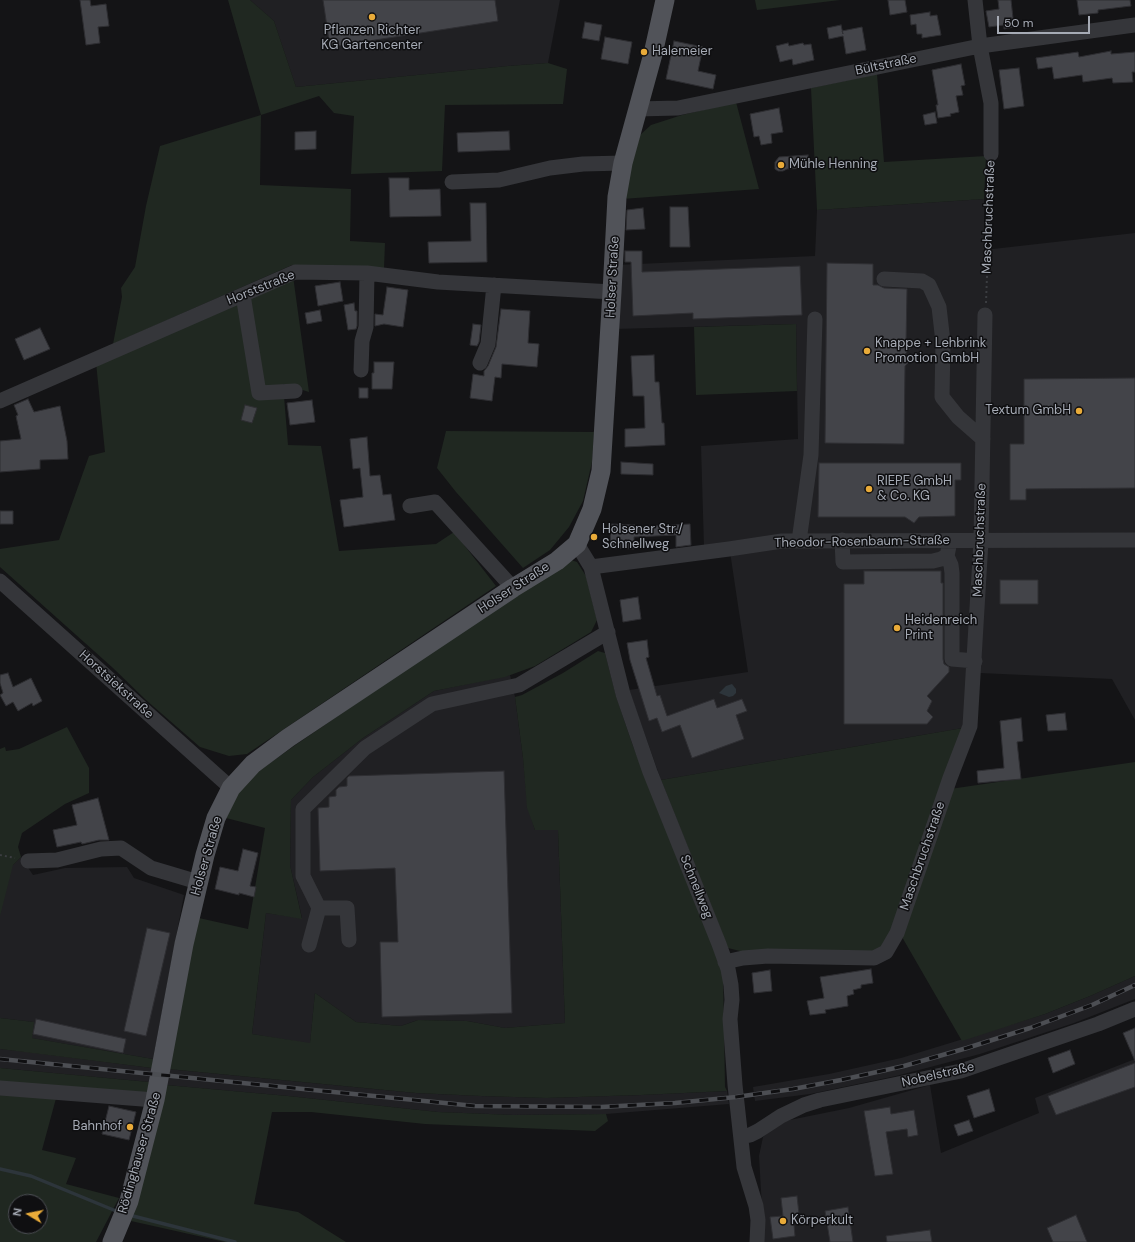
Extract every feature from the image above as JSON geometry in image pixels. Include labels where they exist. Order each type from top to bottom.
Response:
[{"type":"main road","name":"Holser Straße","points":[[163,1062],[169,1018],[198,882],[216,818],[231,788],[253,764],[288,738],[513,588],[557,561],[576,544],[592,509],[601,471],[617,197],[623,163],[653,54],[665,0]]},
{"type":"main road","name":"Rödinghauser Straße","points":[[112,1242],[129,1201],[155,1100],[163,1062]]},
{"type":"street","name":"Maschbruchstraße","points":[[975,0],[980,46],[991,103],[991,154]]},
{"type":"street","name":"Bültstraße","points":[[637,109],[678,108],[980,46],[1135,25]]},
{"type":"street","points":[[452,182],[499,180],[550,168],[582,164],[623,163]]},
{"type":"street","name":"Horststraße","points":[[0,401],[295,272],[367,272],[438,282],[612,292]]},
{"type":"street","points":[[361,370],[362,341],[366,327],[367,272]]},
{"type":"street","points":[[884,279],[922,281],[929,285],[939,307],[943,342],[942,398],[958,418],[984,439]]},
{"type":"street","points":[[480,363],[488,344],[494,285]]},
{"type":"street","points":[[243,295],[259,393],[295,391]]},
{"type":"street","name":"Maschbruchstraße","points":[[725,962],[743,958],[768,956],[874,958],[886,952],[897,933],[950,778],[970,726],[981,541],[985,315]]},
{"type":"street","points":[[799,541],[811,455],[815,319]]},
{"type":"street","points":[[410,506],[435,502],[513,588]]},
{"type":"street","name":"Theodor-Rosenbaum-Straße","points":[[591,567],[782,541],[981,541],[1033,539],[1135,540]]},
{"type":"street","points":[[842,540],[843,562],[933,561],[946,556]]},
{"type":"street","points":[[950,541],[946,556],[951,565],[952,573],[952,659],[975,661]]},
{"type":"street","name":"Schnellweg","points":[[576,544],[591,567],[622,694],[650,772],[725,962],[731,985],[731,1044],[744,1167],[756,1206],[758,1220],[757,1242]]},
{"type":"street","name":"Horstsiekstraße","points":[[0,581],[231,788]]},
{"type":"street","points":[[309,945],[319,908],[302,876],[303,808],[365,748],[432,704],[519,685],[608,632]]},
{"type":"street","points":[[28,861],[57,860],[101,849],[121,848],[151,868],[198,882]]},
{"type":"street","points":[[319,908],[347,908],[349,940]]},
{"type":"street","name":"Nobelstraße","points":[[741,1137],[758,1131],[786,1113],[804,1105],[820,1100],[960,1071],[1098,1024],[1135,1009]]},
{"type":"street","points":[[0,1088],[155,1100]]},
{"type":"path","name":"Maschbruchstraße","points":[[985,315],[991,154]]},
{"type":"shaded area","points":[[228,0],[250,0],[274,21],[296,87],[548,63],[567,69],[563,104],[445,105],[442,171],[351,174],[354,116],[334,113],[319,96],[261,115]]},
{"type":"shaded area","points":[[250,0],[560,0],[548,63],[296,87],[274,21]]},
{"type":"shaded area","points":[[755,0],[840,0],[757,10]]},
{"type":"shaded area","points":[[877,74],[884,162],[986,156],[984,199],[817,210],[811,88]]},
{"type":"shaded area","points":[[736,102],[759,189],[622,199],[640,135],[651,125],[682,115]]},
{"type":"shaded area","points":[[261,115],[260,185],[351,189],[350,241],[385,243],[384,268],[292,265],[113,344],[122,297],[121,288],[135,267],[146,206],[160,146]]},
{"type":"shaded area","points":[[984,199],[984,250],[1135,233],[1135,720],[1112,679],[980,673],[963,728],[661,780],[629,690],[748,672],[729,545],[704,547],[701,446],[798,439],[796,324],[614,329],[616,265],[815,256],[817,210]]},
{"type":"shaded area","points":[[293,276],[309,392],[283,384],[288,445],[321,446],[339,551],[436,544],[454,532],[496,586],[247,754],[229,756],[200,747],[146,700],[113,668],[0,567],[0,549],[59,540],[89,456],[105,452],[96,362]]},
{"type":"shaded area","points":[[796,324],[797,391],[696,395],[694,327]]},
{"type":"shaded area","points":[[446,431],[594,432],[592,462],[583,501],[569,527],[550,550],[523,568],[456,492],[437,468]]},
{"type":"shaded area","points":[[568,559],[577,562],[586,576],[597,620],[591,632],[535,666],[505,677],[434,691],[363,738],[313,777],[291,800],[290,865],[302,919],[266,913],[252,1034],[310,1043],[315,993],[356,1022],[401,1026],[418,1020],[467,1021],[505,1028],[565,1023],[558,830],[535,830],[527,808],[523,758],[515,697],[522,695],[563,673],[598,651],[605,653],[616,696],[633,746],[723,971],[725,1087],[727,1091],[546,1098],[481,1096],[416,1093],[168,1069],[176,1019],[199,918],[248,929],[265,828],[226,818],[240,789],[259,771],[294,746]]},
{"type":"shaded area","points":[[510,675],[515,697],[528,808],[535,830],[558,830],[565,1023],[505,1028],[467,1021],[418,1020],[401,1026],[356,1022],[315,993],[310,1044],[252,1034],[266,913],[302,918],[290,865],[291,800],[313,777],[363,738],[434,691]]},
{"type":"shaded area","points":[[732,684],[736,689],[736,693],[733,696],[729,697],[719,693],[726,686]]},
{"type":"shaded area","points":[[67,727],[89,768],[89,793],[65,804],[22,833],[18,847],[21,857],[13,865],[0,916],[0,749],[5,747],[6,751],[19,749]]},
{"type":"shaded area","points":[[963,728],[892,933],[880,949],[866,953],[740,951],[728,948],[661,780]]},
{"type":"shaded area","points":[[1135,762],[1135,976],[1045,1014],[962,1041],[902,937],[950,789]]},
{"type":"shaded area","points":[[21,857],[33,875],[65,868],[127,867],[134,878],[184,895],[153,1059],[31,1038],[33,1022],[0,1018],[0,878]]},
{"type":"shaded area","points":[[1135,976],[1135,999],[1074,1023],[980,1054],[896,1076],[810,1094],[755,1101],[753,1087],[829,1074],[901,1058],[1045,1014]]},
{"type":"shaded area","points":[[0,1018],[34,1022],[32,1038],[153,1059],[152,1068],[0,1049]]},
{"type":"shaded area","points":[[0,1049],[152,1068],[149,1082],[0,1068]]},
{"type":"shaded area","points":[[1135,1059],[1135,1242],[764,1242],[759,1156],[763,1137],[780,1122],[849,1108],[930,1085],[941,1153],[1039,1113],[1035,1098]]},
{"type":"shaded area","points":[[0,1068],[149,1082],[146,1098],[58,1091],[42,1150],[76,1158],[66,1184],[119,1198],[96,1242],[0,1242]]},
{"type":"shaded area","points":[[168,1069],[416,1093],[481,1096],[546,1098],[727,1091],[729,1104],[606,1114],[514,1115],[438,1112],[166,1085]]},
{"type":"shaded area","points":[[166,1085],[438,1112],[514,1115],[606,1114],[608,1121],[595,1131],[425,1124],[311,1112],[272,1112],[254,1204],[298,1212],[346,1242],[225,1242],[131,1221]]},
{"type":"building","points":[[80,0],[90,0],[91,6],[106,4],[109,26],[98,27],[100,43],[86,45]]},
{"type":"building","name":"Pflanzen Richter KG Gartencenter","points":[[323,0],[495,0],[498,21],[330,47]]},
{"type":"building","points":[[888,0],[905,0],[907,12],[890,15]]},
{"type":"building","points":[[998,0],[1011,0],[1014,27],[1004,29],[1004,25],[989,27],[986,11],[999,9]]},
{"type":"building","points":[[1077,0],[1130,0],[1131,6],[1098,10],[1098,13],[1079,15]]},
{"type":"building","points":[[930,12],[930,16],[937,15],[941,35],[922,38],[922,34],[917,34],[916,24],[911,25],[910,15]]},
{"type":"building","points":[[585,22],[602,25],[599,41],[582,38]]},
{"type":"building","points":[[841,25],[842,31],[862,27],[866,50],[846,54],[843,36],[829,39],[827,28]]},
{"type":"building","points":[[605,37],[632,42],[628,64],[601,59]]},
{"type":"building","points":[[674,41],[703,47],[698,71],[716,75],[713,89],[666,79]]},
{"type":"building","points":[[788,43],[789,46],[803,43],[804,45],[811,44],[814,60],[793,65],[792,59],[780,62],[776,46]]},
{"type":"building","points":[[1111,51],[1111,54],[1135,52],[1135,72],[1132,72],[1133,82],[1113,83],[1112,78],[1083,82],[1082,75],[1054,79],[1052,67],[1038,69],[1036,58],[1078,52],[1079,57]]},
{"type":"building","points":[[961,64],[965,85],[961,86],[963,95],[956,96],[959,112],[950,114],[951,116],[938,118],[936,105],[938,105],[932,70]]},
{"type":"building","points":[[1019,68],[1024,106],[1004,109],[999,70]]},
{"type":"building","points":[[779,108],[783,132],[771,134],[772,143],[761,145],[759,136],[754,137],[750,114]]},
{"type":"building","points":[[935,112],[937,123],[925,125],[923,115]]},
{"type":"building","points":[[316,131],[316,149],[295,150],[295,132]]},
{"type":"building","points":[[509,131],[510,150],[458,152],[457,133]]},
{"type":"building","points":[[808,155],[808,168],[787,169],[783,171],[778,171],[775,169],[775,162],[779,157]]},
{"type":"building","points":[[389,178],[409,178],[409,190],[440,189],[441,216],[390,217]]},
{"type":"building","points":[[470,203],[486,203],[487,262],[429,263],[428,242],[471,241]]},
{"type":"building","points":[[670,207],[688,207],[690,247],[670,247]]},
{"type":"building","points":[[643,208],[645,229],[626,230],[627,210]]},
{"type":"building","points":[[625,251],[642,251],[642,272],[800,266],[802,315],[693,319],[693,313],[633,316],[631,262],[625,262]]},
{"type":"building","name":"Knappe + Lehbrink Promotion GmbH","points":[[827,263],[873,264],[873,285],[878,285],[884,288],[907,289],[906,343],[911,348],[905,354],[911,360],[905,366],[904,444],[825,443]]},
{"type":"building","points":[[340,282],[343,301],[318,306],[315,286]]},
{"type":"building","points":[[387,287],[408,290],[403,327],[384,324],[375,326],[375,314],[383,315]]},
{"type":"building","points":[[354,303],[355,311],[357,311],[357,326],[356,329],[348,330],[344,305]]},
{"type":"building","points":[[501,309],[530,311],[528,343],[539,344],[537,367],[502,364],[501,378],[495,377],[492,401],[470,398],[473,374],[484,376],[484,371],[488,366],[496,347]]},
{"type":"building","points":[[320,310],[322,321],[307,324],[305,313]]},
{"type":"building","points":[[473,324],[481,325],[479,342],[477,346],[470,345]]},
{"type":"building","points":[[40,328],[50,349],[24,360],[15,339]]},
{"type":"building","points":[[654,355],[655,382],[659,382],[665,445],[625,447],[625,429],[645,428],[644,396],[633,396],[631,356]]},
{"type":"building","points":[[374,362],[394,362],[392,389],[372,389]]},
{"type":"building","name":"Textum GmbH","points":[[1135,378],[1135,488],[1026,489],[1026,500],[1010,500],[1010,444],[1024,444],[1024,379]]},
{"type":"building","points":[[359,388],[368,388],[368,398],[359,398]]},
{"type":"building","points":[[28,399],[34,412],[60,406],[67,441],[68,459],[40,460],[40,469],[0,472],[0,441],[21,439],[16,416],[18,415],[14,405]]},
{"type":"building","points":[[312,400],[315,422],[290,425],[287,403]]},
{"type":"building","points":[[245,405],[257,408],[252,423],[241,420]]},
{"type":"building","points":[[367,437],[370,476],[380,475],[383,495],[391,494],[395,520],[344,527],[340,500],[363,497],[360,468],[353,469],[350,439]]},
{"type":"building","points":[[621,462],[653,464],[653,475],[621,474]]},
{"type":"building","name":"RIEPE GmbH & Co. KG","points":[[819,463],[961,463],[961,480],[955,480],[955,516],[919,517],[914,523],[905,517],[818,517]]},
{"type":"building","points":[[0,511],[13,511],[13,524],[0,524]]},
{"type":"building","points":[[611,524],[635,525],[635,527],[690,524],[691,545],[676,547],[676,535],[634,537],[634,549],[610,548]]},
{"type":"building","name":"Heidenreich Print","points":[[864,571],[941,571],[941,583],[943,583],[943,659],[944,664],[949,667],[949,672],[927,696],[932,701],[927,711],[933,717],[927,724],[844,724],[844,584],[864,584]]},
{"type":"building","points":[[1000,580],[1038,580],[1038,604],[1000,604]]},
{"type":"building","points":[[638,597],[641,619],[623,622],[620,600]]},
{"type":"building","points":[[647,640],[649,657],[646,658],[657,696],[660,695],[667,716],[714,699],[717,708],[742,699],[747,711],[736,715],[744,739],[692,758],[680,725],[662,732],[657,718],[649,721],[630,660],[627,643]]},
{"type":"building","points":[[8,673],[13,687],[31,678],[42,701],[33,706],[32,703],[18,711],[13,702],[6,706],[0,695],[3,693],[0,683],[0,675]]},
{"type":"building","points":[[1065,713],[1067,730],[1048,731],[1046,715]]},
{"type":"building","points":[[1021,718],[1023,741],[1017,742],[1021,779],[978,783],[977,771],[1004,768],[1000,721]]},
{"type":"building","points":[[504,771],[512,1013],[382,1017],[380,942],[398,942],[395,868],[320,871],[318,808],[329,807],[329,797],[336,796],[336,790],[339,787],[347,786],[347,778],[349,776]]},
{"type":"building","points":[[98,798],[109,840],[99,840],[82,844],[81,842],[57,847],[53,830],[77,825],[72,805]]},
{"type":"building","points":[[243,849],[258,853],[250,886],[256,887],[254,897],[215,889],[220,867],[238,871]]},
{"type":"building","points":[[147,928],[170,933],[146,1036],[124,1031]]},
{"type":"building","points":[[871,969],[873,983],[861,985],[861,988],[853,990],[854,994],[847,996],[848,1006],[825,1010],[826,1013],[810,1015],[807,1001],[824,998],[820,977]]},
{"type":"building","points":[[770,970],[772,991],[754,993],[752,973]]},
{"type":"building","points":[[36,1019],[126,1039],[123,1053],[33,1034]]},
{"type":"building","points":[[1135,1028],[1135,1061],[1123,1033]]},
{"type":"building","points":[[1070,1050],[1075,1064],[1053,1073],[1048,1058]]},
{"type":"building","points":[[1135,1063],[1135,1087],[1056,1115],[1048,1096]]},
{"type":"building","points":[[989,1089],[995,1111],[974,1118],[967,1096]]},
{"type":"building","points":[[109,1106],[136,1112],[129,1140],[102,1134]]},
{"type":"building","points":[[890,1107],[891,1114],[914,1110],[918,1135],[908,1137],[907,1129],[886,1132],[893,1174],[875,1176],[864,1111]]},
{"type":"building","points":[[969,1120],[973,1131],[958,1136],[954,1125]]},
{"type":"building","points":[[797,1196],[799,1214],[793,1215],[795,1236],[773,1239],[770,1217],[783,1216],[781,1198]]},
{"type":"building","points":[[848,1207],[853,1242],[830,1242],[825,1211]]},
{"type":"building","points":[[1076,1215],[1087,1242],[1053,1242],[1047,1228]]},
{"type":"building","points":[[930,1230],[932,1242],[887,1242],[886,1236]]},
{"type":"waterway","points":[[0,1169],[31,1176],[116,1211]]},
{"type":"waterway","points":[[133,1216],[235,1242]]},
{"type":"railway","points":[[0,1059],[475,1106],[601,1107],[675,1103],[736,1097],[793,1089],[904,1066],[1030,1028],[1092,1005],[1135,985]]},
{"type":"place","name":"Pflanzen Richter KG Gartencenter","points":[[372,17]]},
{"type":"place","name":"Halemeier","points":[[644,52]]},
{"type":"place","name":"Mühle Henning","points":[[781,165]]},
{"type":"place","name":"Knappe + Lehbrink Promotion GmbH","points":[[867,351]]},
{"type":"place","name":"Textum GmbH","points":[[1079,411]]},
{"type":"place","name":"RIEPE GmbH & Co. KG","points":[[869,489]]},
{"type":"place","name":"Holsener Str./ Schnellweg","points":[[594,537]]},
{"type":"place","name":"Heidenreich Print","points":[[897,628]]},
{"type":"place","name":"Bahnhof","points":[[130,1127]]},
{"type":"place","name":"Körperkult","points":[[783,1221]]}]
